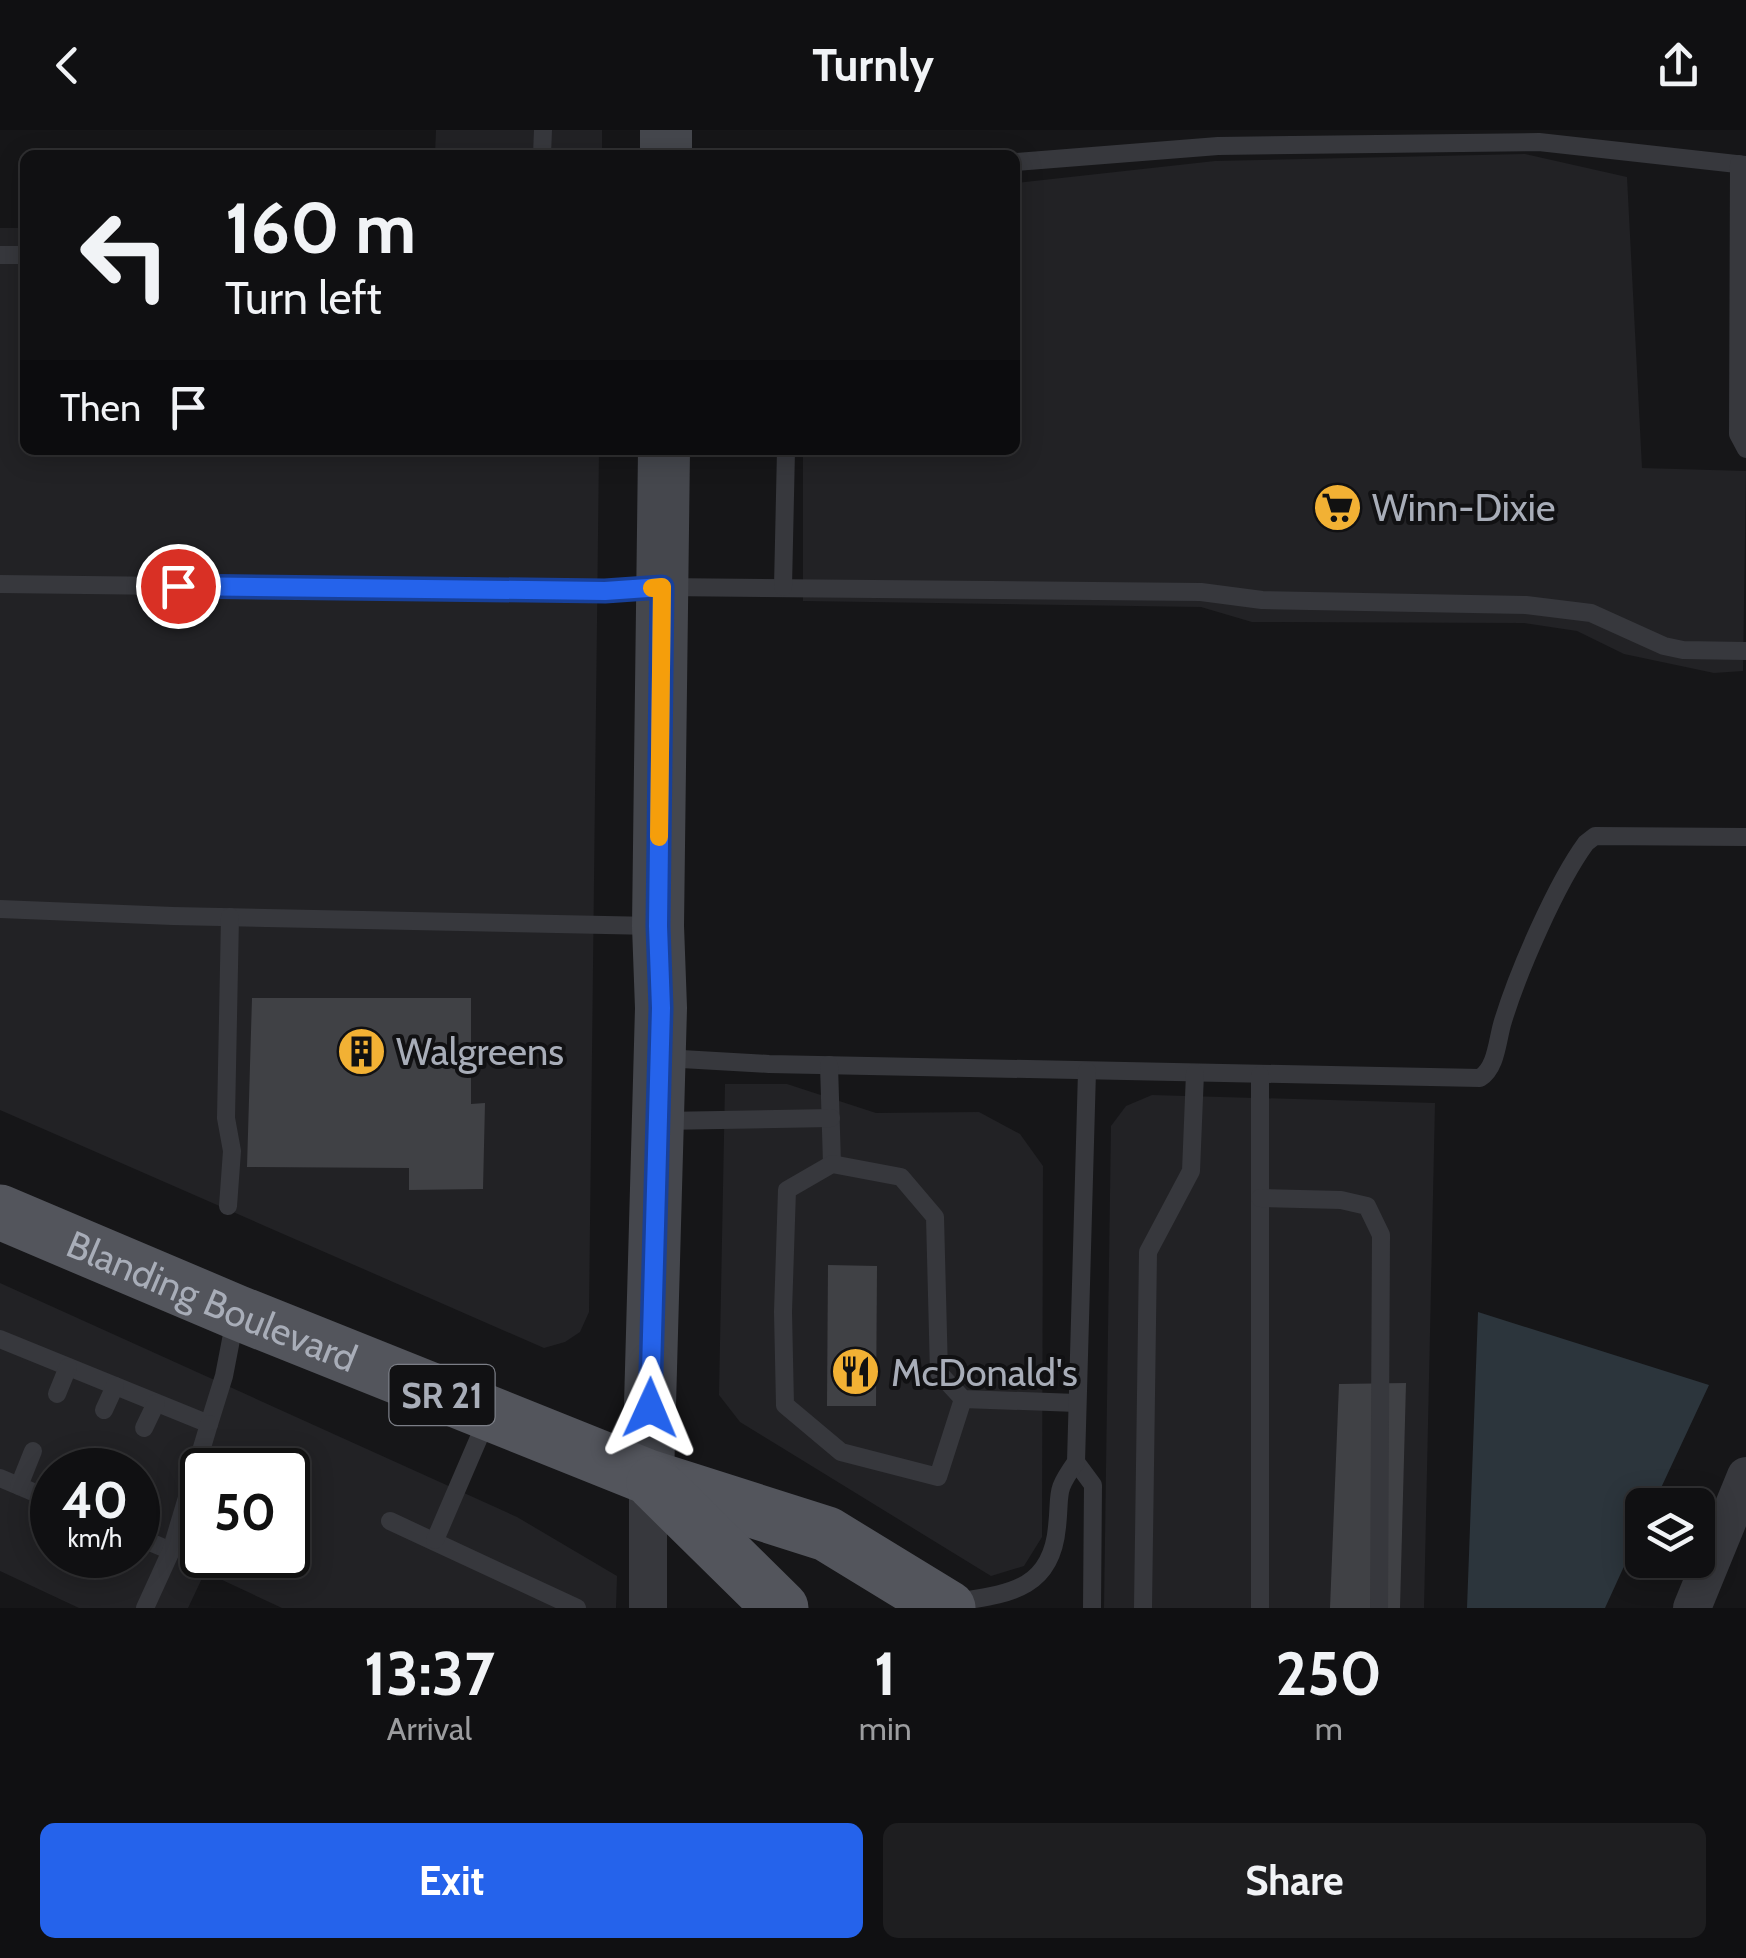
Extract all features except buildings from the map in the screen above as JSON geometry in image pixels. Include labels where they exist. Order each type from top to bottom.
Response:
[{"type":"main road","points":[[648,1477],[660,1057],[664,455]]},
{"type":"main road","name":"Blanding Boulevard","points":[[0,1212],[236,1312],[648,1477],[827,1534],[945,1606]]},
{"type":"main road","name":"Blanding Boulevard","points":[[648,1477],[781,1608]]},
{"type":"street","points":[[1692,1608],[1746,1476]]},
{"type":"street","points":[[648,1477],[648,1608]]},
{"type":"lane","points":[[1020,162],[1328,138],[1539,142],[1742,165],[1738,434],[1746,449]]},
{"type":"lane","points":[[784,587],[786,455]]},
{"type":"lane","points":[[0,584],[1202,592],[1262,600],[1526,605],[1591,613],[1664,646],[1683,650],[1746,651]]},
{"type":"lane","points":[[660,1057],[829,1065],[1484,1077],[1491,1068],[1504,1019],[1547,914],[1586,843],[1595,836],[1746,837]]},
{"type":"lane","points":[[0,908],[658,926]]},
{"type":"lane","points":[[228,1206],[232,1151],[226,1118],[230,917]]},
{"type":"lane","points":[[829,1065],[832,1164]]},
{"type":"lane","points":[[945,1606],[1010,1593],[1032,1582],[1050,1560],[1057,1529],[1058,1486],[1076,1462],[1087,1071]]},
{"type":"lane","points":[[1143,1608],[1148,1252],[1191,1171],[1195,1073]]},
{"type":"lane","points":[[1260,1074],[1260,1608]]},
{"type":"lane","points":[[657,1121],[831,1118]]},
{"type":"lane","points":[[963,1399],[938,1477],[841,1452],[785,1405],[787,1190],[832,1164],[901,1177],[935,1217],[939,1373],[963,1399],[1077,1403]]},
{"type":"lane","points":[[1260,1198],[1341,1200],[1367,1206],[1381,1235],[1379,1608]]},
{"type":"lane","points":[[145,1608],[171,1552],[224,1376],[236,1312]]},
{"type":"lane","points":[[0,1339],[208,1424]]},
{"type":"lane","points":[[57,1394],[68,1367]]},
{"type":"lane","points":[[104,1410],[115,1386]]},
{"type":"lane","points":[[144,1428],[156,1402]]},
{"type":"lane","points":[[435,1540],[490,1414]]},
{"type":"lane","points":[[19,1486],[30,1458]]},
{"type":"lane","points":[[1076,1462],[1093,1485],[1092,1608]]},
{"type":"lane","points":[[0,1478],[30,1491]]},
{"type":"lane","points":[[390,1521],[577,1608]]},
{"type":"lane","points":[[160,1547],[171,1552]]},
{"type":"shaded area","points":[[436,130],[602,130],[602,150],[435,150]]},
{"type":"shaded area","points":[[1525,154],[1627,177],[1642,468],[1746,471],[1743,671],[1714,673],[1624,654],[1577,631],[1524,623],[1252,622],[1201,607],[803,601],[803,455],[1020,455],[1020,182],[1215,161]]},
{"type":"shaded area","points":[[0,228],[20,228],[20,455],[599,455],[589,1312],[580,1332],[565,1342],[544,1348],[0,1110]]},
{"type":"shaded area","points":[[725,1084],[787,1084],[876,1113],[979,1112],[1020,1134],[1043,1166],[1042,1537],[1024,1566],[991,1576],[740,1422],[719,1395]]},
{"type":"shaded area","points":[[1152,1095],[1435,1103],[1424,1608],[1104,1608],[1111,1126],[1126,1106]]},
{"type":"shaded area","points":[[0,1283],[517,1517],[617,1576],[616,1608],[282,1608],[218,1578],[310,1578],[310,1448],[180,1448],[180,1578],[202,1578],[188,1608],[79,1608],[0,1571]]},
{"type":"shaded area","points":[[1478,1312],[1709,1385],[1661,1488],[1625,1488],[1625,1564],[1605,1608],[1467,1608]]},
{"type":"slow traffic","points":[[652,588],[662,587],[659,837]]},
{"type":"place","name":"Winn-Dixie","points":[[1337,507]]},
{"type":"place","name":"Walgreens","points":[[361,1051]]},
{"type":"place","name":"McDonald's","points":[[856,1372]]},
{"type":"route","points":[[178,586],[605,591],[662,587],[658,926],[661,1008],[650,1408]]}]
